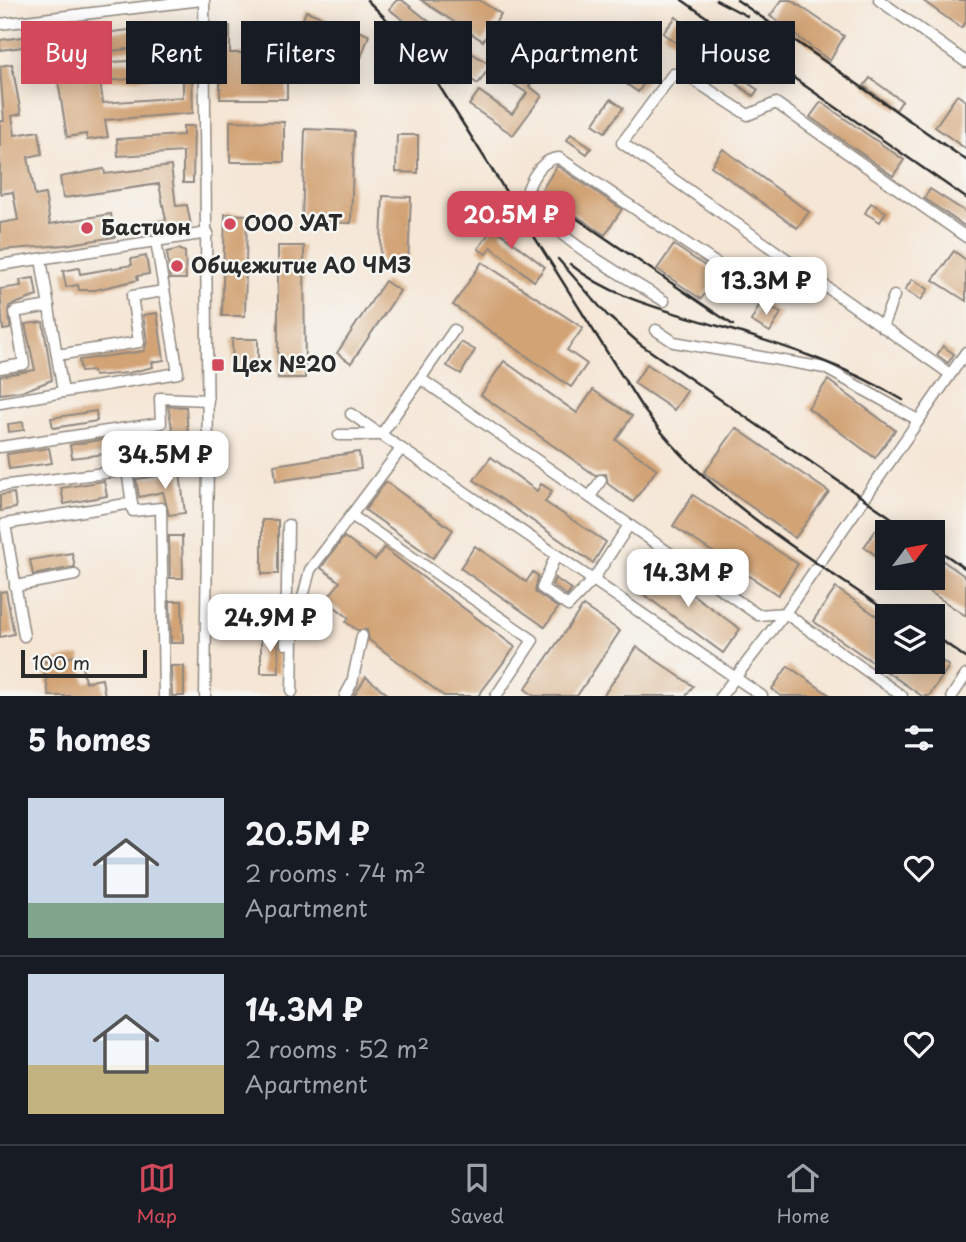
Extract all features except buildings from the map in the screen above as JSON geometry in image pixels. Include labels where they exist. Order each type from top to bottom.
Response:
[{"type":"street","points":[[0,24],[203,0],[208,233],[205,696]]},
{"type":"street","points":[[878,0],[966,62]]},
{"type":"street","points":[[950,374],[622,143],[673,74],[689,77],[748,115],[776,103],[966,237]]},
{"type":"street","points":[[664,301],[568,238],[540,212],[531,200],[528,189],[551,158],[559,158],[747,285],[761,289],[772,288],[807,274]]},
{"type":"street","points":[[0,265],[208,233]]},
{"type":"street","points":[[0,403],[178,373],[156,241]]},
{"type":"street","points":[[41,259],[63,393]]},
{"type":"street","points":[[57,355],[139,342],[132,296],[164,291]]},
{"type":"street","points":[[882,327],[894,296]]},
{"type":"street","points":[[0,368],[24,364],[15,313],[49,306]]},
{"type":"street","points":[[382,435],[454,330]]},
{"type":"street","points":[[656,330],[674,342],[825,368],[918,420]]},
{"type":"street","points":[[722,696],[785,613],[966,352]]},
{"type":"street","points":[[421,379],[758,615],[785,613],[902,696]]},
{"type":"street","points":[[0,447],[161,424],[160,398],[208,400]]},
{"type":"street","points":[[351,414],[762,696]]},
{"type":"street","points":[[339,435],[382,435]]},
{"type":"street","points":[[295,694],[293,635],[310,570],[401,449]]},
{"type":"street","points":[[0,486],[208,460]]},
{"type":"street","points":[[127,470],[133,511],[161,508],[164,696]]},
{"type":"street","points":[[590,497],[601,480]]},
{"type":"street","points":[[24,636],[5,524],[132,503]]},
{"type":"street","points":[[351,515],[533,640],[496,696]]},
{"type":"street","points":[[288,525],[286,646],[295,694]]},
{"type":"street","points":[[556,555],[542,588],[568,606],[593,580],[629,525]]},
{"type":"street","points":[[15,586],[75,575]]},
{"type":"street","points":[[345,696],[352,683],[362,636]]},
{"type":"street","points":[[952,696],[966,675]]},
{"type":"railway","points":[[367,0],[400,33],[426,65],[641,406],[668,439],[696,469],[758,522],[876,604]]},
{"type":"railway","points":[[682,0],[966,198]]},
{"type":"railway","points":[[716,0],[747,16]]},
{"type":"railway","points":[[737,0],[966,160]]},
{"type":"railway","points":[[535,190],[733,325]]},
{"type":"railway","points":[[558,259],[607,315],[640,344],[895,520]]},
{"type":"railway","points":[[570,264],[622,295],[813,357],[859,376],[903,400]]},
{"type":"railway","points":[[945,554],[966,569]]},
{"type":"railway","points":[[945,643],[966,658]]},
{"type":"place","name":"ООО УАТ","points":[[230,224]]},
{"type":"place","name":"Бастион","points":[[87,228]]},
{"type":"place","name":"Общежитие АО ЧМЗ","points":[[177,266]]},
{"type":"place","name":"Цех №20","points":[[218,365]]}]
